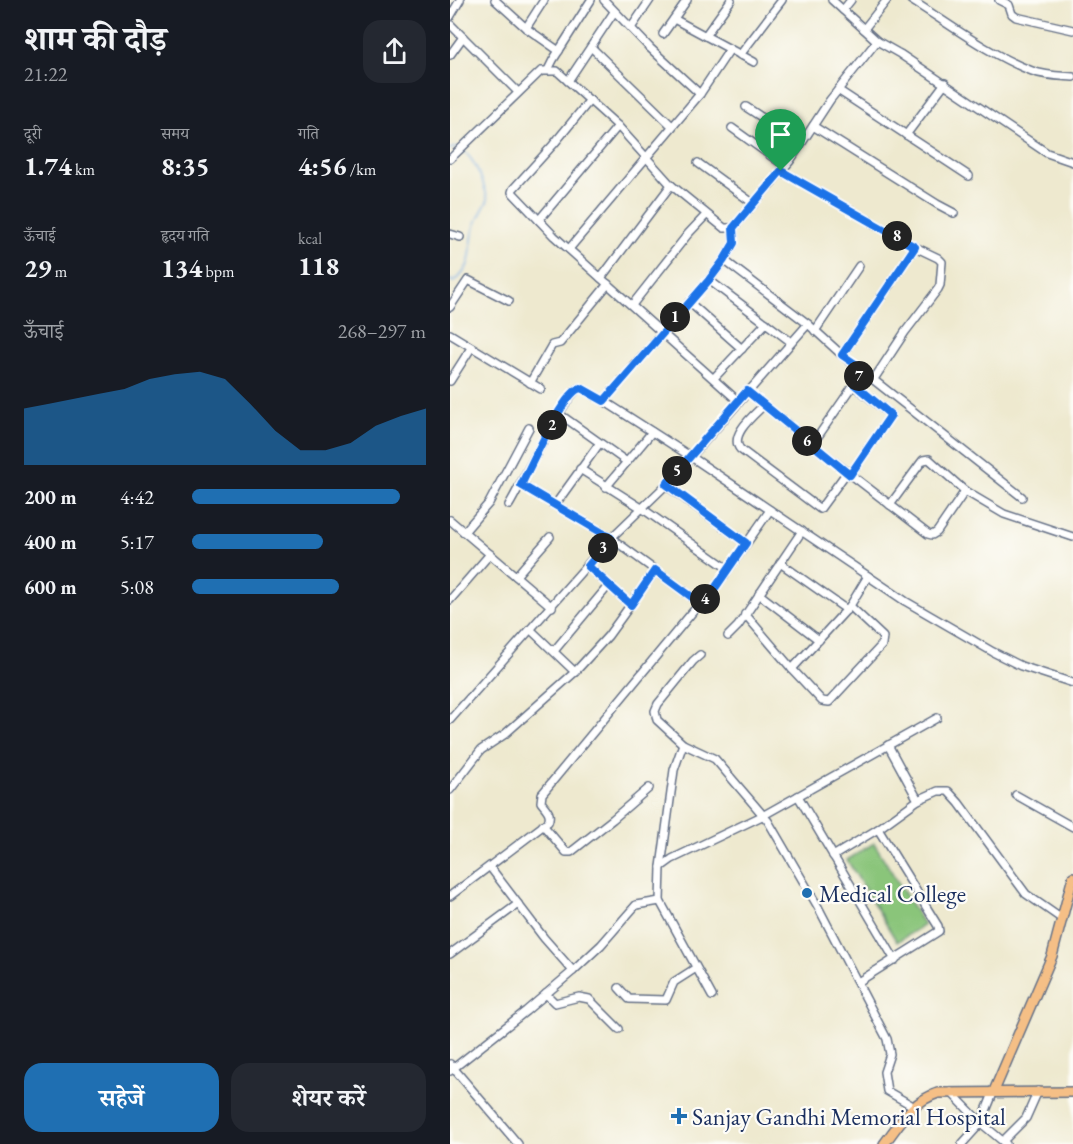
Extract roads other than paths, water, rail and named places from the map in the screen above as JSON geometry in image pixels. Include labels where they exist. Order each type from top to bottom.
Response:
[{"type":"main road","points":[[994,1091],[1052,956],[1071,893],[1073,877]]},
{"type":"main road","points":[[884,1144],[913,1106],[924,1097],[938,1093],[994,1091],[1072,1093]]},
{"type":"street","points":[[450,16],[460,0]]},
{"type":"street","points":[[495,0],[526,28],[558,51]]},
{"type":"street","points":[[526,28],[544,0]]},
{"type":"street","points":[[548,70],[591,0]]},
{"type":"street","points":[[604,0],[650,48],[700,94]]},
{"type":"street","points":[[631,28],[650,0]]},
{"type":"street","points":[[663,34],[687,0]]},
{"type":"street","points":[[705,36],[731,0]]},
{"type":"street","points":[[740,55],[782,0]]},
{"type":"street","points":[[832,0],[878,41],[945,83],[1047,153],[1073,162]]},
{"type":"street","points":[[843,10],[851,0]]},
{"type":"street","points":[[864,29],[887,0]]},
{"type":"street","points":[[911,0],[1007,60],[1040,73],[1073,77]]},
{"type":"street","points":[[999,0],[1009,2],[1012,14],[1016,17],[1073,30]]},
{"type":"street","points":[[568,81],[614,12]]},
{"type":"street","points":[[674,19],[754,62]]},
{"type":"street","points":[[450,24],[518,93]]},
{"type":"street","points":[[450,55],[463,37]]},
{"type":"street","points":[[604,401],[709,280],[734,243],[733,228],[783,168],[838,90],[878,41]]},
{"type":"street","points":[[591,47],[672,126]]},
{"type":"street","points":[[569,249],[700,94],[730,49]]},
{"type":"street","points":[[450,159],[542,71],[557,71],[618,126],[671,184],[724,228],[733,228]]},
{"type":"street","points":[[906,135],[945,83]]},
{"type":"street","points":[[838,90],[969,177]]},
{"type":"street","points":[[590,100],[554,145],[513,189],[515,195],[569,249],[738,401]]},
{"type":"street","points":[[746,107],[801,143]]},
{"type":"street","points":[[539,220],[618,126]]},
{"type":"street","points":[[813,126],[954,213]]},
{"type":"street","points":[[732,128],[783,168],[942,262],[940,285],[874,378]]},
{"type":"street","points":[[698,163],[754,204]]},
{"type":"street","points":[[601,278],[671,184]]},
{"type":"street","points":[[632,305],[688,234],[706,215]]},
{"type":"street","points":[[450,234],[460,237]]},
{"type":"street","points":[[842,355],[915,247]]},
{"type":"street","points":[[724,260],[1022,497]]},
{"type":"street","points":[[815,331],[859,266]]},
{"type":"street","points":[[450,307],[453,294],[468,280],[509,302]]},
{"type":"street","points":[[709,280],[791,342]]},
{"type":"street","points":[[530,383],[552,345],[560,343],[608,284]]},
{"type":"street","points":[[689,302],[742,349]]},
{"type":"street","points":[[714,378],[766,323]]},
{"type":"street","points":[[450,720],[611,538],[666,484],[807,324]]},
{"type":"street","points":[[450,334],[541,389]]},
{"type":"street","points":[[450,381],[471,348]]},
{"type":"street","points":[[812,445],[864,370]]},
{"type":"street","points":[[764,405],[737,437],[737,446],[820,509],[891,415],[854,384]]},
{"type":"street","points":[[509,505],[558,413],[577,388],[604,401],[690,456],[905,601],[993,652],[1028,669],[1073,683]]},
{"type":"street","points":[[747,391],[812,445],[928,534],[932,535],[937,532],[965,491]]},
{"type":"street","points":[[558,413],[627,462]]},
{"type":"street","points":[[464,532],[489,503],[529,428]]},
{"type":"street","points":[[606,487],[652,432]]},
{"type":"street","points":[[555,505],[599,444]]},
{"type":"street","points":[[890,505],[923,460],[929,459],[965,491],[1004,514],[1073,537]]},
{"type":"street","points":[[580,469],[728,568]]},
{"type":"street","points":[[666,484],[746,543]]},
{"type":"street","points":[[521,485],[611,538],[700,603]]},
{"type":"street","points":[[450,896],[550,818],[549,812],[541,802],[542,794],[700,603],[711,594],[770,510]]},
{"type":"street","points":[[450,520],[552,607]]},
{"type":"street","points":[[728,636],[802,531]]},
{"type":"street","points":[[516,576],[550,537]]},
{"type":"street","points":[[450,600],[490,554]]},
{"type":"street","points":[[745,614],[822,701],[829,702],[882,645],[883,638],[848,608],[780,563]]},
{"type":"street","points":[[588,566],[631,605]]},
{"type":"street","points":[[450,790],[481,750],[505,734],[575,672],[608,636],[655,570]]},
{"type":"street","points":[[792,669],[848,608],[868,576]]},
{"type":"street","points":[[554,651],[609,585]]},
{"type":"street","points":[[759,594],[819,640]]},
{"type":"street","points":[[531,630],[575,672]]},
{"type":"street","points":[[700,655],[658,704],[655,711],[657,720],[683,744],[715,759],[764,815],[817,905],[890,1049],[884,1072],[887,1091],[913,1106]]},
{"type":"street","points":[[661,867],[672,859],[764,815],[937,718]]},
{"type":"street","points":[[683,744],[674,770],[661,867],[660,901],[712,996]]},
{"type":"street","points":[[888,745],[918,800]]},
{"type":"street","points":[[543,825],[566,852],[571,852],[649,788]]},
{"type":"street","points":[[833,856],[878,829],[918,800],[938,791],[948,791],[1026,894],[1062,919]]},
{"type":"street","points":[[1016,795],[1073,827]]},
{"type":"street","points":[[798,796],[895,960]]},
{"type":"street","points":[[858,982],[939,931],[878,829]]},
{"type":"street","points":[[489,867],[543,938],[573,970]]},
{"type":"street","points":[[518,1144],[451,1067],[546,994],[602,945],[636,905],[660,901]]},
{"type":"street","points":[[450,954],[518,904]]},
{"type":"street","points":[[619,988],[629,999],[666,1000],[674,982],[696,968]]},
{"type":"street","points":[[546,994],[555,1003],[579,997],[589,999],[620,1029]]},
{"type":"street","points":[[962,1144],[981,1123],[994,1091]]},
{"type":"street","points":[[951,1092],[1004,1143],[1026,1118],[1038,1091]]},
{"type":"waterway","points":[[450,149],[458,147]]},
{"type":"waterway","points":[[450,280],[454,282],[466,269],[475,226],[488,200],[479,174],[464,151]]},
{"type":"place","name":"Medical College","points":[[807,893]]},
{"type":"place","name":"Sanjay Gandhi Memorial Hospital","points":[[679,1116]]}]
